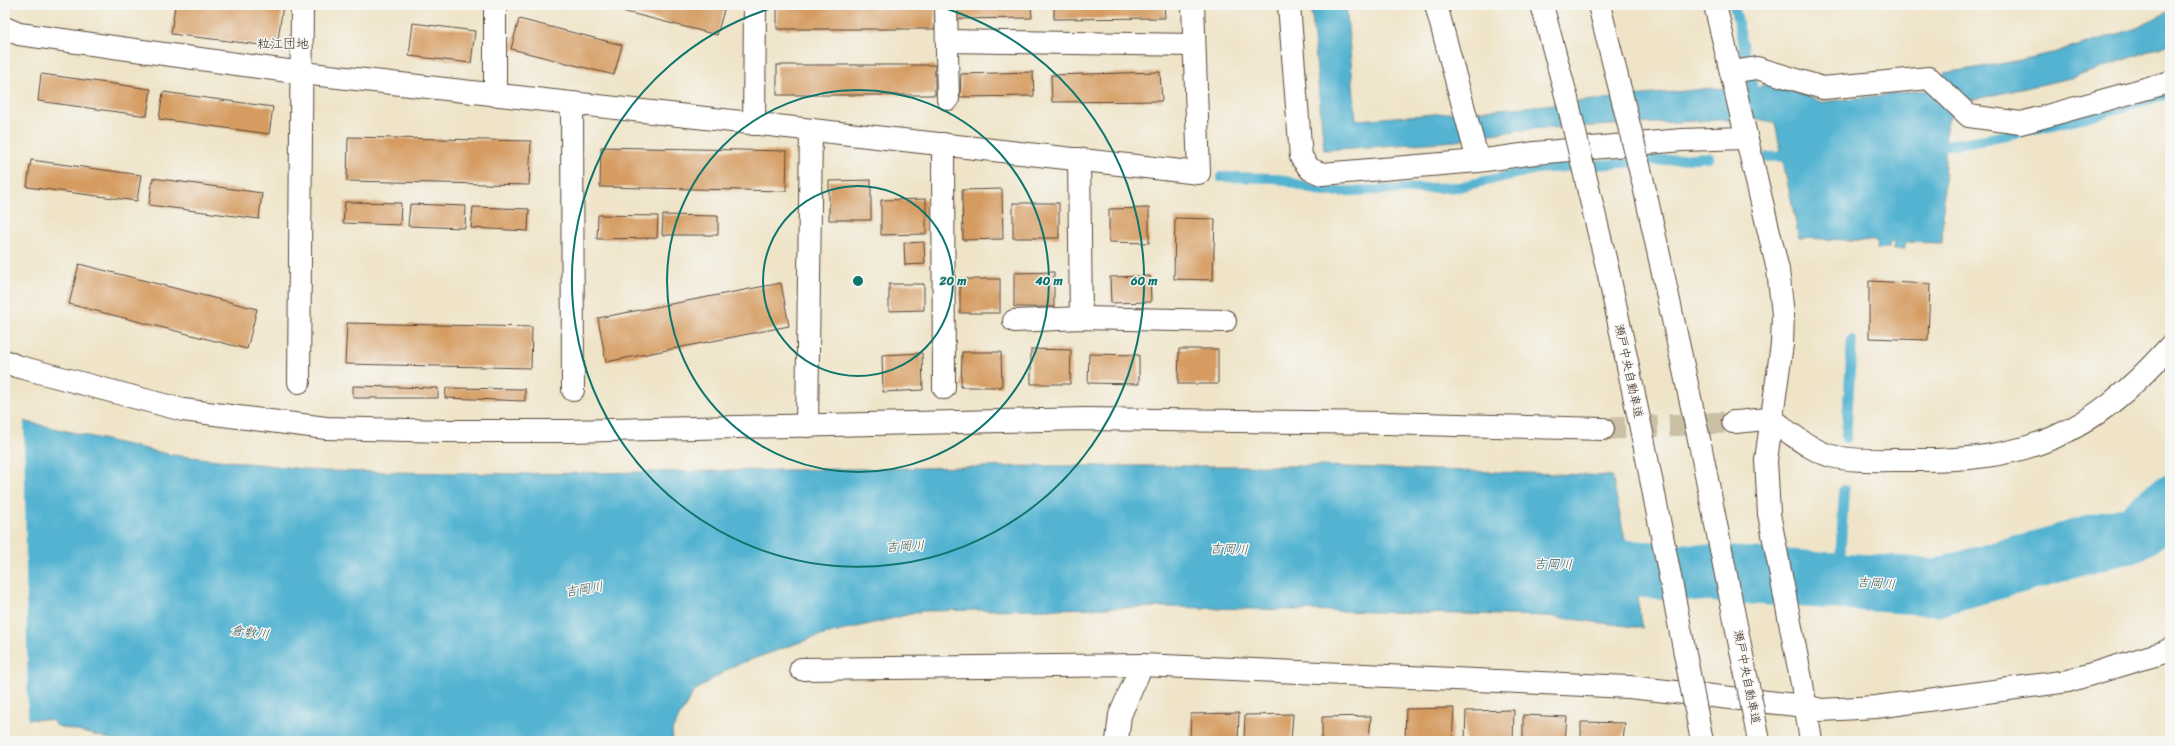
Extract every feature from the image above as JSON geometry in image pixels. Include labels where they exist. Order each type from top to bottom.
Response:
[{"type":"main road","points":[[299,382],[302,5]]},
{"type":"main road","points":[[494,95],[495,5]]},
{"type":"main road","points":[[754,124],[755,5]]},
{"type":"main road","points":[[946,5],[948,100]]},
{"type":"main road","points":[[5,28],[19,34],[302,73],[1199,172],[1193,5]]},
{"type":"main road","points":[[1289,5],[1301,157],[1310,169],[1322,174],[1476,152],[1558,150],[1682,140],[1743,131]]},
{"type":"main road","points":[[1436,5],[1476,152]]},
{"type":"main road","name":"瀬戸中央自動車道","points":[[1542,5],[1567,99],[1609,275],[1644,443],[1702,741]]},
{"type":"main road","name":"瀬戸中央自動車道","points":[[1599,5],[1644,186],[1700,444],[1758,741]]},
{"type":"main road","points":[[1715,5],[1741,74],[1743,131],[1778,270],[1783,314],[1782,344],[1773,420],[1766,460],[1770,514],[1802,684],[1811,741]]},
{"type":"main road","points":[[946,41],[1194,45]]},
{"type":"main road","points":[[1741,74],[1823,88],[1929,78],[1969,116],[2021,123],[2170,82]]},
{"type":"main road","points":[[572,104],[573,390]]},
{"type":"main road","points":[[807,426],[811,130]]},
{"type":"main road","points":[[943,144],[944,388]]},
{"type":"main road","points":[[1079,159],[1081,318]]},
{"type":"main road","points":[[1014,321],[1081,318],[1225,321]]},
{"type":"main road","points":[[1733,422],[1773,420],[1807,446],[1829,456],[1866,460],[1942,461],[1995,456],[2038,445],[2090,419],[2129,388],[2170,346]]},
{"type":"main road","points":[[5,360],[16,366],[183,410],[326,428],[446,431],[569,431],[1085,419],[1385,423],[1603,429]]},
{"type":"main road","points":[[800,669],[1142,665],[1629,687],[1805,706],[1821,710],[1876,707],[2068,681],[2165,652],[2170,649]]},
{"type":"main road","points":[[1117,741],[1120,715],[1142,665]]},
{"type":"water","points":[[1311,5],[1346,5],[1356,120],[1525,107],[1714,88],[1756,90],[1767,81],[1821,102],[1926,90],[1944,73],[2006,63],[2061,51],[2137,28],[2170,10],[2170,44],[2075,77],[1967,101],[1949,118],[1946,127],[1942,243],[1905,242],[1905,249],[1893,249],[1894,242],[1890,242],[1889,248],[1877,249],[1876,241],[1799,238],[1775,123],[1764,120],[1715,120],[1530,129],[1483,135],[1456,141],[1324,150]]},
{"type":"water","name":"倉敷川","points":[[5,417],[172,455],[322,471],[521,474],[1046,466],[1317,466],[1612,476],[1643,628],[1547,616],[1168,607],[923,611],[812,638],[733,666],[694,691],[672,730],[673,741],[118,741],[57,726],[51,720],[29,719],[5,712]]},
{"type":"pier","points":[[5,415],[24,420],[28,721],[5,714]]},
{"type":"building","points":[[175,5],[283,5],[277,47],[171,34]]},
{"type":"building","points":[[706,5],[724,10],[717,35],[602,6]]},
{"type":"building","points":[[777,5],[935,5],[935,29],[777,29]]},
{"type":"building","points":[[955,5],[1031,5],[1032,18],[955,19]]},
{"type":"building","points":[[1054,5],[1164,5],[1165,18],[1054,19]]},
{"type":"building","points":[[519,19],[622,45],[614,75],[511,49]]},
{"type":"building","points":[[413,23],[475,31],[471,63],[409,56]]},
{"type":"building","points":[[777,65],[935,65],[935,95],[777,95]]},
{"type":"building","points":[[1033,72],[1034,96],[960,97],[961,74]]},
{"type":"building","points":[[1160,72],[1162,101],[1052,102],[1051,75]]},
{"type":"building","points":[[41,74],[151,89],[147,116],[38,101]]},
{"type":"building","points":[[163,92],[273,107],[269,134],[159,119]]},
{"type":"building","points":[[348,137],[531,141],[529,185],[347,181]]},
{"type":"building","points":[[601,147],[787,151],[786,191],[600,187]]},
{"type":"building","points":[[31,160],[141,175],[137,201],[27,187]]},
{"type":"building","points":[[153,178],[262,193],[259,219],[149,205]]},
{"type":"building","points":[[871,180],[871,220],[829,220],[829,181]]},
{"type":"building","points":[[1002,189],[1003,239],[963,240],[962,190]]},
{"type":"building","points":[[926,199],[926,234],[881,235],[881,200]]},
{"type":"building","points":[[345,202],[401,203],[400,225],[343,223]]},
{"type":"building","points":[[1013,203],[1059,203],[1059,238],[1013,238]]},
{"type":"building","points":[[410,204],[466,206],[465,228],[408,226]]},
{"type":"building","points":[[473,207],[529,209],[528,231],[471,228]]},
{"type":"building","points":[[1149,208],[1149,243],[1109,242],[1109,209]]},
{"type":"building","points":[[598,215],[658,216],[657,238],[597,239]]},
{"type":"building","points":[[663,215],[718,216],[718,235],[662,235]]},
{"type":"building","points":[[1175,218],[1215,219],[1213,280],[1174,279]]},
{"type":"building","points":[[924,242],[925,264],[905,265],[904,243]]},
{"type":"building","points":[[79,264],[257,309],[247,349],[69,304]]},
{"type":"building","points":[[1054,272],[1054,307],[1014,307],[1014,273]]},
{"type":"building","points":[[1150,276],[1151,302],[1111,303],[1110,277]]},
{"type":"building","points":[[960,279],[1000,279],[1000,313],[960,313]]},
{"type":"building","points":[[1869,281],[1930,284],[1928,340],[1869,338]]},
{"type":"building","points":[[781,283],[789,326],[606,362],[598,318]]},
{"type":"building","points":[[889,284],[924,284],[924,310],[889,311]]},
{"type":"building","points":[[347,323],[532,327],[531,368],[345,364]]},
{"type":"building","points":[[1031,349],[1071,350],[1070,384],[1031,384]]},
{"type":"building","points":[[1179,349],[1218,349],[1218,384],[1178,384]]},
{"type":"building","points":[[962,352],[1001,352],[1002,387],[961,387]]},
{"type":"building","points":[[922,353],[923,390],[883,392],[882,355]]},
{"type":"building","points":[[1089,354],[1139,355],[1139,384],[1088,383]]},
{"type":"building","points":[[353,386],[438,388],[438,398],[353,398]]},
{"type":"building","points":[[446,388],[525,389],[525,401],[445,398]]},
{"type":"building","points":[[1454,708],[1452,741],[1405,741],[1406,709]]},
{"type":"building","points":[[1514,710],[1513,741],[1465,741],[1466,711]]},
{"type":"building","points":[[1239,713],[1238,741],[1190,741],[1191,714]]},
{"type":"building","points":[[1293,714],[1291,741],[1244,741],[1245,715]]},
{"type":"building","points":[[1523,715],[1567,717],[1565,741],[1523,741]]},
{"type":"building","points":[[1371,716],[1369,741],[1322,741],[1322,717]]},
{"type":"building","points":[[1581,722],[1625,723],[1623,741],[1581,741]]},
{"type":"waterway","points":[[1734,5],[1756,102]]},
{"type":"waterway","points":[[1933,147],[1992,138],[2050,126],[2164,95]]},
{"type":"waterway","points":[[1767,157],[1791,156]]},
{"type":"waterway","points":[[1221,177],[1276,178],[1323,192],[1459,187],[1537,169],[1709,157]]},
{"type":"waterway","points":[[1846,438],[1852,340]]},
{"type":"waterway","points":[[1839,581],[1844,490]]},
{"type":"waterway","name":"吉岡川","points":[[1553,564],[1938,587],[2135,532],[2170,503]]},
{"type":"tunnel","points":[[1603,429],[1733,422]]},
{"type":"district","name":"粒江団地","points":[[283,43]]}]
